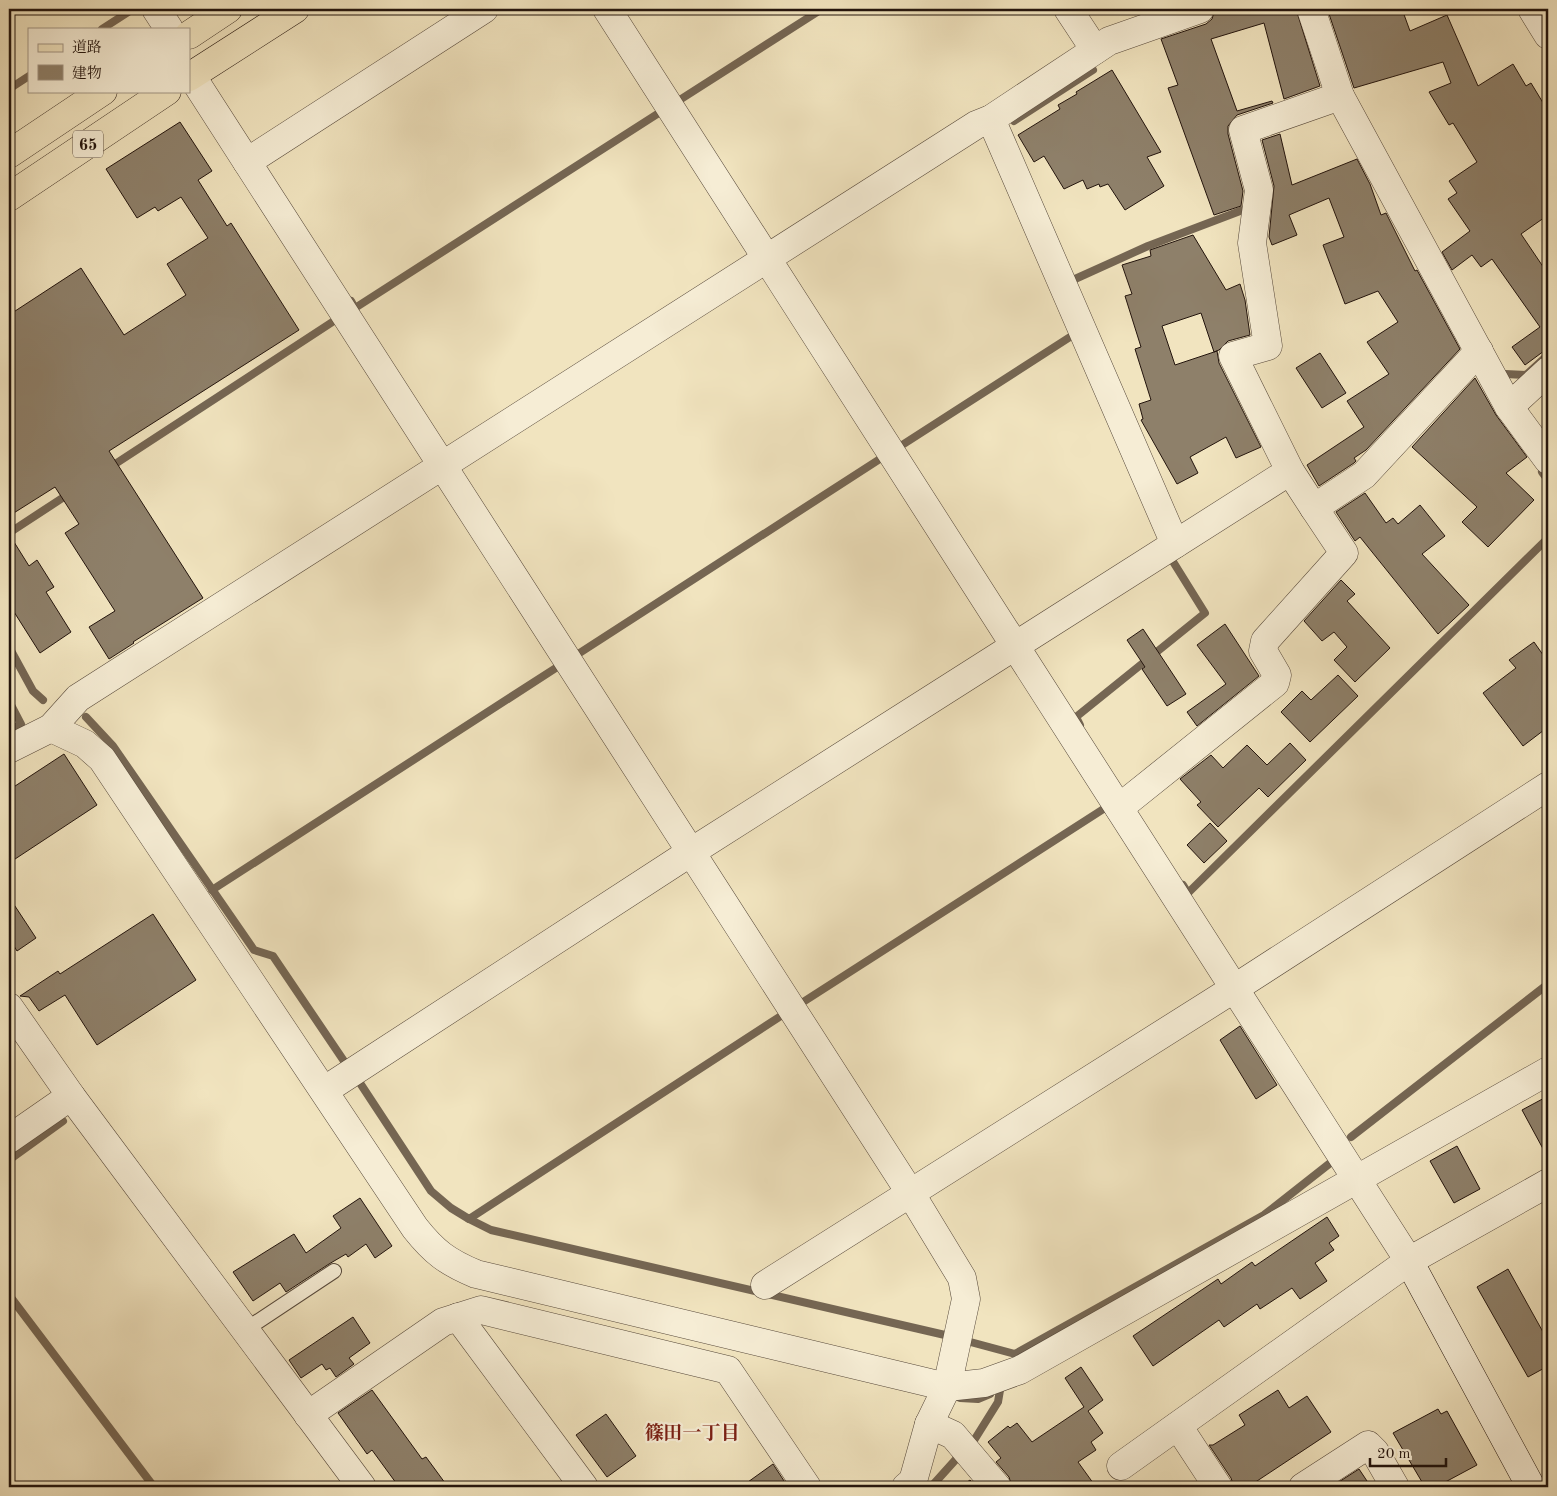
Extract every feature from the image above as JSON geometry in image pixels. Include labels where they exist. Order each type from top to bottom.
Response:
[{"type":"main road","points":[[190,34],[228,9]]},
{"type":"main road","points":[[190,76],[295,9]]},
{"type":"main road","name":"65","points":[[9,154],[102,92]]},
{"type":"main road","name":"65","points":[[9,197],[166,92]]},
{"type":"street","points":[[156,9],[168,28]]},
{"type":"street","points":[[247,162],[484,9]]},
{"type":"street","points":[[607,9],[1409,1261],[1531,1487]]},
{"type":"street","points":[[1068,9],[1095,50]]},
{"type":"street","points":[[9,749],[51,728],[78,698],[442,464],[976,126],[991,119],[1109,41],[1200,9]]},
{"type":"street","points":[[1311,9],[1340,96],[1509,408],[1548,460]]},
{"type":"street","points":[[1532,9],[1548,35]]},
{"type":"street","points":[[190,76],[911,1194],[962,1278],[966,1299],[947,1387],[929,1424],[913,1480],[906,1487]]},
{"type":"street","points":[[1119,808],[1275,683],[1277,675],[1263,651],[1265,641],[1344,553],[1290,471],[1233,356],[1268,346],[1252,243],[1259,190],[1243,130],[1340,96]]},
{"type":"street","points":[[991,119],[1175,544]]},
{"type":"street","points":[[1314,508],[1364,475],[1479,351]]},
{"type":"street","points":[[1509,408],[1548,371]]},
{"type":"street","points":[[325,1090],[691,852],[1290,471]]},
{"type":"street","points":[[51,728],[85,744],[102,759],[325,1090],[415,1228],[433,1250],[459,1267],[486,1276],[947,1387],[984,1383],[1020,1370],[1356,1178],[1548,1071]]},
{"type":"street","points":[[765,1284],[911,1194],[1235,988],[1548,786]]},
{"type":"street","points":[[9,1007],[71,1096],[362,1487]]},
{"type":"street","points":[[9,1139],[71,1096]]},
{"type":"street","points":[[1121,1466],[1409,1261],[1546,1189]]},
{"type":"street","points":[[308,1415],[443,1322],[480,1310],[728,1370],[808,1487]]},
{"type":"street","points":[[458,1317],[584,1487]]},
{"type":"street","points":[[929,1424],[953,1435],[997,1487]]},
{"type":"street","points":[[1178,1426],[1218,1487]]},
{"type":"street","points":[[1303,1487],[1368,1445],[1375,1452],[1395,1487]]},
{"type":"lane","points":[[245,1330],[334,1271]]},
{"type":"building","points":[[1215,9],[1296,9],[1320,86],[1284,99],[1264,23],[1211,39],[1237,111],[1272,101],[1273,103],[1237,115],[1228,126],[1228,134],[1243,191],[1241,206],[1214,215],[1168,88],[1178,85],[1161,39],[1206,24],[1212,19]]},
{"type":"building","points":[[1333,9],[1402,9],[1410,31],[1447,15],[1478,86],[1513,64],[1526,86],[1531,83],[1548,111],[1548,215],[1521,234],[1548,274],[1548,348],[1525,365],[1512,347],[1540,327],[1492,259],[1481,267],[1472,255],[1452,270],[1442,252],[1470,231],[1448,199],[1457,193],[1449,181],[1477,162],[1453,123],[1449,125],[1429,92],[1451,83],[1443,62],[1354,88],[1328,11]]},
{"type":"building","points":[[1112,70],[1161,152],[1147,157],[1164,186],[1125,210],[1108,184],[1100,187],[1099,184],[1087,189],[1083,180],[1064,189],[1044,156],[1034,162],[1018,135],[1060,109],[1058,105]]},
{"type":"building","points":[[180,122],[212,171],[198,180],[227,226],[231,223],[299,330],[109,451],[203,598],[109,659],[89,627],[115,611],[65,533],[79,524],[55,487],[9,516],[9,315],[81,268],[124,335],[186,295],[167,264],[208,238],[181,197],[158,211],[155,207],[137,218],[106,169]]},
{"type":"building","points":[[1280,134],[1292,185],[1357,159],[1370,184],[1381,215],[1386,213],[1415,271],[1417,270],[1460,349],[1366,450],[1354,458],[1356,461],[1354,463],[1319,486],[1307,465],[1364,427],[1347,401],[1389,374],[1367,342],[1398,322],[1378,291],[1345,304],[1323,245],[1344,237],[1329,198],[1289,215],[1297,235],[1272,245],[1269,237],[1274,186],[1262,140]]},
{"type":"building","points":[[1193,235],[1226,290],[1240,284],[1245,300],[1250,335],[1228,341],[1219,350],[1214,352],[1217,351],[1219,363],[1261,447],[1236,458],[1226,437],[1190,457],[1198,473],[1177,484],[1141,420],[1143,419],[1139,404],[1151,400],[1135,349],[1141,347],[1125,296],[1132,294],[1122,265],[1151,256],[1150,250]],"holes":[[[1201,313],[1214,352],[1175,365],[1162,326]]]},
{"type":"building","points":[[1320,353],[1346,393],[1322,408],[1296,368]]},
{"type":"building","points":[[1475,378],[1496,415],[1527,457],[1506,473],[1534,500],[1488,547],[1462,522],[1477,507],[1412,447]]},
{"type":"building","points":[[1365,493],[1386,523],[1393,518],[1398,524],[1420,505],[1445,536],[1422,554],[1469,605],[1438,634],[1360,537],[1355,541],[1336,512]]},
{"type":"building","points":[[9,534],[29,566],[37,560],[54,587],[46,592],[71,632],[40,653],[9,604]]},
{"type":"building","points":[[1341,580],[1355,594],[1347,601],[1390,648],[1355,682],[1334,660],[1347,647],[1334,632],[1322,641],[1304,621]]},
{"type":"building","points":[[1225,624],[1259,676],[1197,726],[1187,712],[1226,684],[1197,645]]},
{"type":"building","points":[[1143,629],[1186,694],[1167,706],[1142,669],[1145,667],[1127,640]]},
{"type":"building","points":[[1534,642],[1548,662],[1548,727],[1523,746],[1483,693],[1516,668],[1509,660]]},
{"type":"building","points":[[1338,675],[1358,696],[1310,742],[1281,712],[1302,691],[1311,700]]},
{"type":"building","points":[[1290,743],[1306,760],[1268,797],[1259,788],[1218,827],[1197,805],[1201,802],[1180,779],[1211,755],[1223,768],[1247,745],[1267,765]]},
{"type":"building","points":[[64,754],[97,805],[9,863],[9,790]]},
{"type":"building","points":[[1210,823],[1227,841],[1204,863],[1187,845]]},
{"type":"building","points":[[9,897],[36,938],[17,951],[9,938]]},
{"type":"building","points":[[153,914],[196,980],[97,1045],[65,995],[39,1011],[29,997],[20,996],[58,971],[60,974]]},
{"type":"building","points":[[1240,1026],[1277,1085],[1256,1099],[1220,1040]]},
{"type":"building","points":[[1548,1096],[1548,1158],[1522,1110]]},
{"type":"building","points":[[1457,1146],[1480,1189],[1454,1203],[1430,1161]]},
{"type":"building","points":[[360,1198],[392,1246],[375,1258],[366,1244],[348,1257],[346,1254],[329,1264],[286,1292],[280,1283],[253,1301],[233,1272],[294,1234],[306,1253],[341,1228],[333,1216]]},
{"type":"building","points":[[1327,1217],[1339,1236],[1329,1243],[1334,1250],[1315,1263],[1327,1281],[1300,1299],[1292,1288],[1260,1309],[1257,1304],[1224,1327],[1219,1320],[1153,1366],[1133,1336],[1218,1279],[1221,1284],[1252,1262],[1255,1266]]},
{"type":"building","points":[[1508,1269],[1548,1341],[1548,1366],[1528,1377],[1477,1287]]},
{"type":"building","points":[[353,1317],[370,1343],[349,1358],[354,1364],[336,1377],[330,1368],[326,1370],[322,1364],[301,1378],[289,1360]]},
{"type":"building","points":[[1081,1367],[1103,1400],[1088,1411],[1103,1433],[1091,1442],[1096,1450],[1078,1462],[1096,1487],[1036,1487],[1032,1481],[1024,1487],[1012,1487],[1009,1477],[996,1462],[1001,1458],[988,1442],[1008,1426],[1010,1428],[1017,1423],[1032,1442],[1084,1407],[1065,1378]]},
{"type":"building","points":[[372,1390],[422,1459],[426,1457],[448,1487],[399,1487],[372,1450],[367,1454],[338,1413]]},
{"type":"building","points":[[1278,1390],[1289,1408],[1307,1396],[1331,1432],[1248,1487],[1234,1487],[1231,1478],[1209,1445],[1213,1445],[1245,1425],[1239,1415]]},
{"type":"building","points":[[1438,1409],[1441,1414],[1447,1411],[1477,1465],[1436,1487],[1425,1487],[1393,1433]]},
{"type":"building","points":[[606,1414],[636,1456],[607,1477],[576,1435]]},
{"type":"building","points":[[773,1464],[788,1487],[741,1487]]},
{"type":"building","points":[[1359,1469],[1371,1487],[1331,1487]]},
{"type":"building","points":[[970,1480],[977,1487],[960,1487]]},
{"type":"waterway","points":[[104,28],[133,9]]},
{"type":"waterway","points":[[678,101],[822,9]]},
{"type":"waterway","points":[[1014,121],[1093,70]]},
{"type":"waterway","points":[[9,89],[28,77]]},
{"type":"waterway","points":[[351,301],[355,308],[662,111]]},
{"type":"waterway","points":[[1075,279],[1148,246],[1248,208]]},
{"type":"waterway","points":[[109,468],[340,317]]},
{"type":"waterway","points":[[899,447],[1070,337]]},
{"type":"waterway","points":[[1505,374],[1526,375],[1548,355]]},
{"type":"waterway","points":[[578,654],[883,457]]},
{"type":"waterway","points":[[1542,472],[1548,480]]},
{"type":"waterway","points":[[9,533],[70,493]]},
{"type":"waterway","points":[[1183,885],[1188,893],[1547,539]]},
{"type":"waterway","points":[[1080,725],[1076,717],[1205,613],[1172,560]]},
{"type":"waterway","points":[[9,647],[33,691],[43,700]]},
{"type":"waterway","points":[[212,890],[562,664]]},
{"type":"waterway","points":[[9,701],[21,724],[9,731]]},
{"type":"waterway","points":[[86,717],[113,746],[254,950],[273,956],[348,1067]]},
{"type":"waterway","points":[[800,1004],[1105,808]]},
{"type":"waterway","points":[[1351,1137],[1548,984]]},
{"type":"waterway","points":[[358,1080],[431,1191],[451,1208],[469,1219],[784,1014]]},
{"type":"waterway","points":[[9,1160],[63,1121]]},
{"type":"waterway","points":[[963,1340],[1015,1354],[1264,1215],[1329,1164]]},
{"type":"waterway","points":[[469,1219],[491,1230],[945,1335]]},
{"type":"waterway","points":[[9,1295],[154,1487]]},
{"type":"waterway","points":[[973,1442],[998,1402],[1000,1390]]},
{"type":"waterway","points":[[960,1398],[978,1399],[990,1394]]},
{"type":"waterway","points":[[931,1487],[958,1457]]},
{"type":"district","name":"篠田一丁目","points":[[692,1432]]}]
